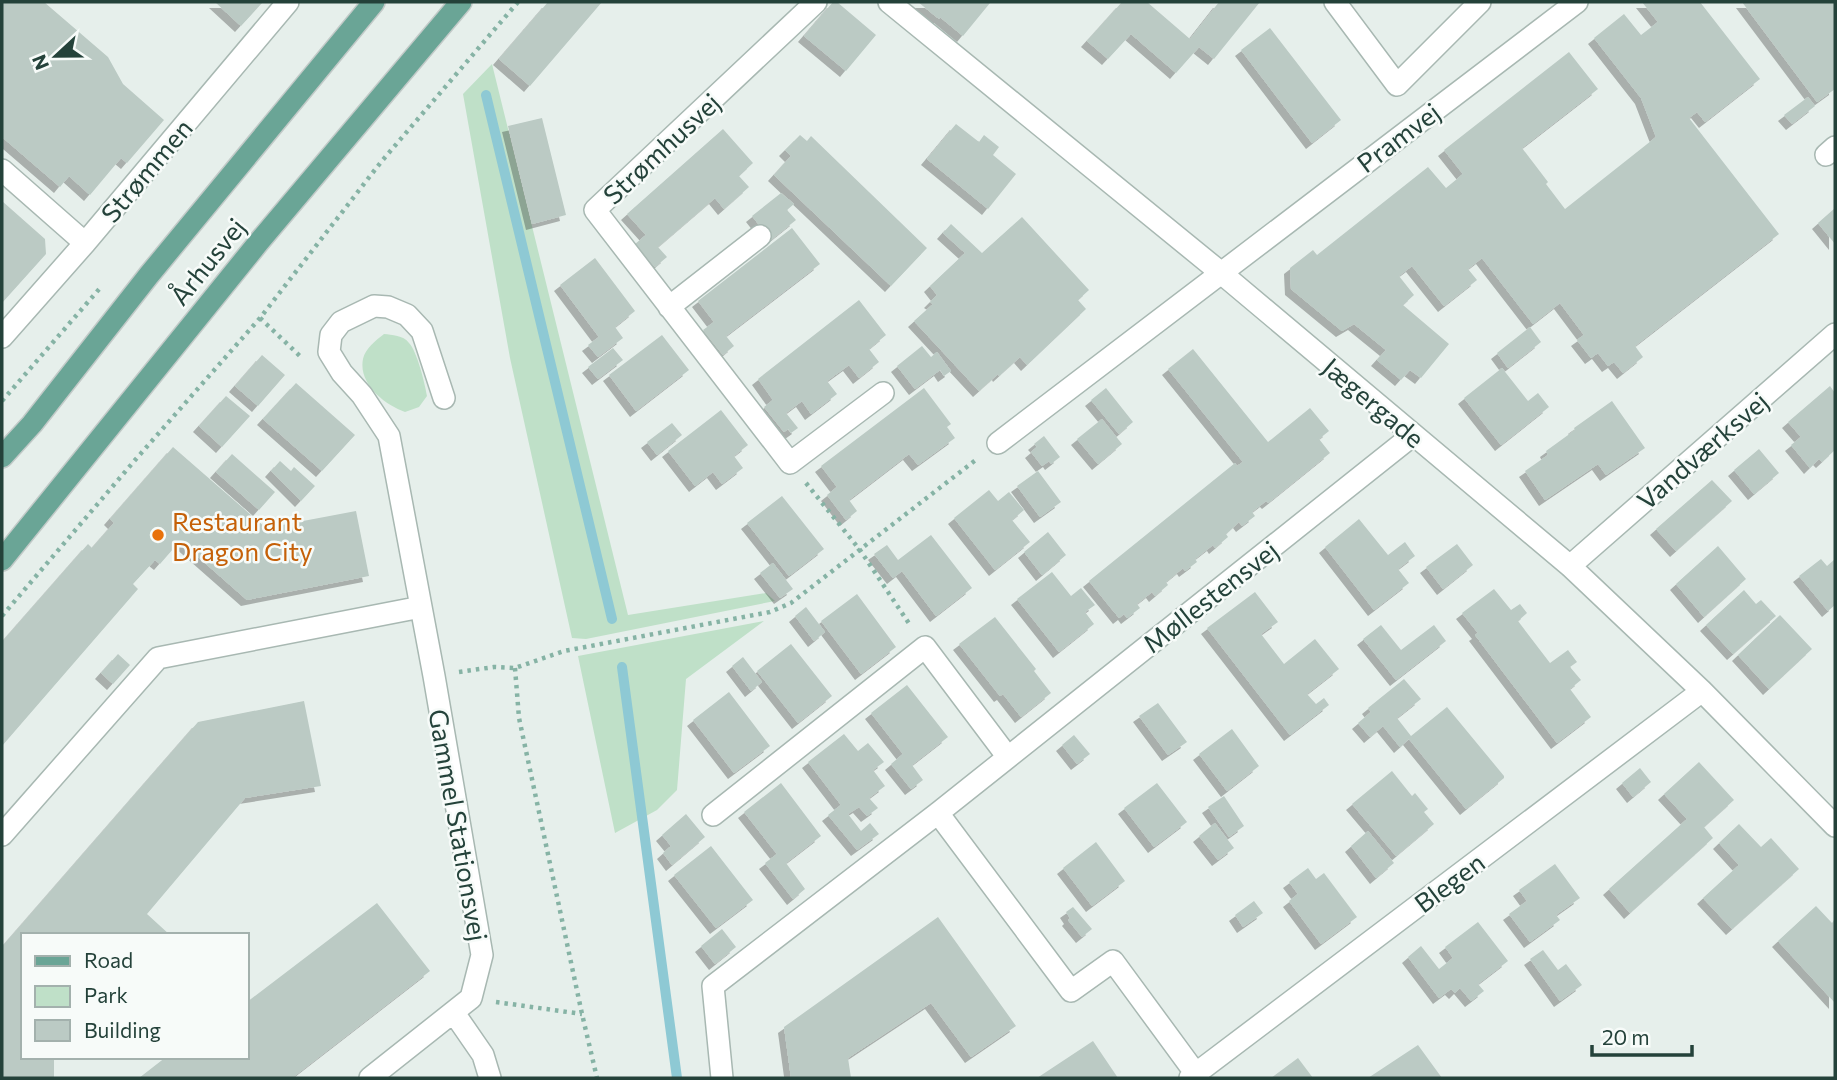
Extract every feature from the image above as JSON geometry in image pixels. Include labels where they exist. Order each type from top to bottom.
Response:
[{"type":"main road","name":"Århusvej","points":[[2,457],[32,424],[149,275],[374,2]]},
{"type":"main road","name":"Århusvej","points":[[2,560],[258,243],[461,2]]},
{"type":"street","name":"Strømmen","points":[[2,338],[288,2]]},
{"type":"street","name":"Strømhusvej","points":[[790,463],[595,210],[816,2]]},
{"type":"street","name":"Jægergade","points":[[889,2],[1220,272],[1570,566],[1702,691],[1835,826]]},
{"type":"street","points":[[1335,2],[1396,85],[1480,2]]},
{"type":"street","name":"Pramvej","points":[[998,443],[1577,2]]},
{"type":"street","points":[[2,170],[85,243]]},
{"type":"street","points":[[669,307],[760,236]]},
{"type":"street","points":[[329,352],[331,335],[341,322],[374,306],[388,307],[407,315],[422,331],[444,398]]},
{"type":"street","name":"Vandværksvej","points":[[1570,566],[1835,334]]},
{"type":"street","name":"Gammel Stationsvej","points":[[329,352],[389,436],[482,955],[471,998]]},
{"type":"street","points":[[790,463],[883,393]]},
{"type":"street","name":"Møllestensvej","points":[[722,1078],[712,986],[937,813],[1413,435]]},
{"type":"street","points":[[2,835],[158,658],[421,607]]},
{"type":"street","points":[[713,816],[925,648],[1007,756]]},
{"type":"street","name":"Blegen","points":[[937,813],[1071,991],[1114,961],[1193,1076],[1702,691]]},
{"type":"street","points":[[370,1078],[471,998]]},
{"type":"street","points":[[454,1013],[483,1055],[490,1078]]},
{"type":"path","points":[[2,616],[136,458],[260,318],[381,162],[518,2]]},
{"type":"path","points":[[260,318],[308,363],[329,352]]},
{"type":"path","points":[[434,676],[494,667],[515,668],[564,651],[769,612],[791,603],[998,443]]},
{"type":"path","points":[[790,463],[860,550],[925,648]]},
{"type":"path","points":[[515,668],[519,718],[597,1078]]},
{"type":"path","points":[[471,998],[582,1014]]},
{"type":"green space","points":[[492,64],[628,615],[766,593],[775,601],[586,639],[572,638],[510,358],[463,94]]},
{"type":"green space","points":[[384,334],[404,338],[415,353],[427,396],[419,407],[405,412],[397,409],[375,392],[365,377],[364,355]]},
{"type":"green space","points":[[764,621],[686,679],[677,790],[657,810],[615,833],[578,656]]},
{"type":"building","points":[[2,2],[44,2],[108,57],[123,84],[164,120],[127,163],[121,158],[90,195],[69,176],[60,187],[2,137]]},
{"type":"building","points":[[215,2],[263,2],[241,26]]},
{"type":"building","points":[[548,2],[602,2],[530,86],[499,59]]},
{"type":"building","points":[[833,2],[837,2],[876,35],[846,71],[804,36]]},
{"type":"building","points":[[918,2],[989,2],[990,3],[963,36]]},
{"type":"building","points":[[1122,2],[1147,2],[1190,39],[1219,2],[1260,2],[1214,59],[1199,47],[1176,73],[1131,34],[1108,59],[1087,41]]},
{"type":"building","points":[[1642,2],[1700,2],[1760,79],[1705,122],[1697,112],[1689,118],[1779,234],[1635,346],[1643,357],[1623,373],[1614,362],[1608,366],[1598,353],[1591,358],[1577,340],[1584,335],[1560,303],[1533,324],[1482,258],[1468,269],[1477,280],[1444,306],[1412,266],[1399,276],[1414,295],[1403,305],[1449,344],[1421,378],[1410,370],[1401,380],[1377,360],[1386,350],[1354,324],[1342,331],[1291,289],[1290,268],[1313,250],[1317,255],[1428,167],[1446,188],[1463,174],[1444,150],[1569,52],[1598,89],[1522,148],[1565,209],[1656,137],[1641,98],[1594,38],[1624,14],[1641,35],[1658,22]]},
{"type":"building","points":[[1742,2],[1835,2],[1835,89],[1817,102]]},
{"type":"building","points":[[1270,28],[1341,120],[1312,143],[1241,50]]},
{"type":"building","points":[[1808,97],[1815,106],[1792,124],[1784,115]]},
{"type":"building","points":[[542,118],[566,215],[532,224],[508,126]]},
{"type":"building","points":[[956,124],[979,142],[984,135],[999,147],[993,155],[1016,174],[988,209],[927,159]]},
{"type":"building","points":[[723,129],[753,163],[739,176],[749,187],[724,209],[715,198],[658,247],[667,257],[655,267],[635,244],[646,235],[627,214]]},
{"type":"building","points":[[800,135],[807,141],[811,136],[927,248],[891,286],[774,175],[791,156],[785,150]]},
{"type":"building","points":[[781,193],[794,204],[787,210],[796,220],[771,240],[752,216]]},
{"type":"building","points":[[2,201],[45,239],[46,254],[2,303]]},
{"type":"building","points":[[1835,208],[1835,244],[1818,223]]},
{"type":"building","points":[[1022,217],[1089,290],[1078,300],[1086,309],[1027,365],[1020,357],[979,391],[914,321],[933,304],[930,302],[937,295],[930,286],[965,253],[943,233],[951,224],[982,253]]},
{"type":"building","points":[[792,228],[820,264],[726,336],[734,346],[723,355],[703,330],[714,322],[698,301]]},
{"type":"building","points":[[595,258],[635,311],[615,327],[623,338],[598,357],[588,345],[599,337],[560,285]]},
{"type":"building","points":[[859,300],[886,335],[869,349],[879,362],[859,378],[849,365],[827,381],[837,394],[811,414],[802,401],[786,413],[798,428],[791,433],[788,429],[784,432],[764,407],[773,400],[758,379]]},
{"type":"building","points":[[1530,327],[1541,342],[1508,368],[1497,353]]},
{"type":"building","points":[[662,335],[689,370],[636,411],[609,375]]},
{"type":"building","points":[[922,346],[931,357],[937,352],[951,371],[944,376],[940,370],[915,389],[897,366]]},
{"type":"building","points":[[613,348],[623,360],[598,379],[588,367]]},
{"type":"building","points":[[1193,349],[1268,442],[1310,408],[1329,431],[1319,439],[1330,453],[1268,503],[1266,501],[1252,512],[1255,516],[1242,526],[1239,522],[1226,534],[1228,537],[1195,559],[1197,562],[1185,571],[1183,568],[1166,582],[1168,585],[1155,596],[1152,592],[1137,604],[1140,608],[1127,618],[1124,614],[1119,618],[1089,581],[1235,463],[1237,466],[1243,462],[1168,369]]},
{"type":"building","points":[[262,355],[285,375],[258,406],[235,386]]},
{"type":"building","points":[[1502,368],[1528,401],[1538,393],[1549,407],[1501,445],[1464,398]]},
{"type":"building","points":[[296,383],[355,435],[322,471],[263,419]]},
{"type":"building","points":[[1830,386],[1835,393],[1835,450],[1822,462],[1819,459],[1810,468],[1791,445],[1801,437],[1788,422]]},
{"type":"building","points":[[924,388],[951,424],[947,427],[955,438],[918,465],[909,454],[849,500],[857,511],[846,520],[827,495],[837,487],[821,466]]},
{"type":"building","points":[[1106,388],[1133,422],[1119,434],[1091,400]]},
{"type":"building","points":[[226,396],[250,416],[222,447],[199,426]]},
{"type":"building","points":[[1612,401],[1645,448],[1606,475],[1598,464],[1545,500],[1525,471],[1548,455],[1546,451],[1575,430],[1574,428]]},
{"type":"building","points":[[721,410],[748,445],[734,456],[743,468],[722,484],[713,472],[695,486],[668,451]]},
{"type":"building","points":[[1102,419],[1122,444],[1098,464],[1077,439]]},
{"type":"building","points":[[672,423],[682,435],[657,455],[647,442]]},
{"type":"building","points":[[1044,436],[1060,457],[1051,464],[1049,461],[1042,466],[1031,452],[1037,447],[1034,444]]},
{"type":"building","points":[[173,447],[266,528],[356,511],[369,576],[247,600],[180,541],[160,564],[155,560],[133,584],[138,589],[2,746],[2,642],[88,544],[92,548],[114,523],[110,519]]},
{"type":"building","points":[[1759,449],[1779,473],[1754,494],[1734,470]]},
{"type":"building","points":[[232,454],[275,492],[259,510],[216,472]]},
{"type":"building","points":[[280,461],[291,471],[294,467],[315,486],[301,501],[271,471]]},
{"type":"building","points":[[1038,471],[1061,502],[1040,517],[1017,486]]},
{"type":"building","points":[[1712,480],[1732,501],[1676,551],[1656,529]]},
{"type":"building","points":[[989,490],[998,501],[1009,492],[1024,510],[1012,520],[1030,542],[995,570],[954,518]]},
{"type":"building","points":[[782,496],[824,549],[789,576],[747,523]]},
{"type":"building","points":[[1359,519],[1388,555],[1405,542],[1415,556],[1398,569],[1409,583],[1374,610],[1325,547]]},
{"type":"building","points":[[1048,532],[1066,555],[1042,575],[1024,552]]},
{"type":"building","points":[[931,535],[972,588],[936,616],[902,571],[893,578],[874,554],[887,545],[898,560]]},
{"type":"building","points":[[1457,544],[1473,565],[1443,589],[1426,567]]},
{"type":"building","points":[[1718,546],[1746,579],[1704,617],[1676,584]]},
{"type":"building","points":[[1821,559],[1827,566],[1835,559],[1835,605],[1828,611],[1799,576]]},
{"type":"building","points":[[773,563],[793,589],[780,598],[760,573]]},
{"type":"building","points":[[1052,572],[1071,596],[1081,588],[1095,605],[1085,612],[1094,624],[1059,652],[1017,599]]},
{"type":"building","points":[[1494,589],[1511,610],[1520,604],[1527,613],[1518,621],[1550,663],[1568,650],[1577,662],[1570,667],[1581,680],[1570,689],[1591,717],[1557,743],[1475,635],[1478,633],[1462,613]]},
{"type":"building","points":[[1744,590],[1756,604],[1761,600],[1776,616],[1733,654],[1706,625]]},
{"type":"building","points":[[1255,592],[1278,622],[1261,634],[1284,664],[1315,639],[1339,669],[1307,694],[1316,704],[1324,698],[1329,705],[1290,735],[1207,628]]},
{"type":"building","points":[[857,594],[896,647],[861,674],[821,621]]},
{"type":"building","points":[[806,607],[825,632],[814,641],[795,616]]},
{"type":"building","points":[[1780,615],[1812,649],[1769,689],[1738,655]]},
{"type":"building","points":[[995,617],[1036,669],[1034,671],[1051,693],[1021,717],[1003,694],[1000,696],[959,644]]},
{"type":"building","points":[[1381,625],[1401,650],[1434,625],[1446,641],[1396,680],[1363,639]]},
{"type":"building","points":[[791,644],[832,696],[798,723],[757,671]]},
{"type":"building","points":[[118,654],[130,665],[113,684],[101,673]]},
{"type":"building","points":[[743,657],[762,682],[751,691],[732,666]]},
{"type":"building","points":[[1404,679],[1421,699],[1397,718],[1411,736],[1447,707],[1504,776],[1466,809],[1409,739],[1400,747],[1383,726],[1370,737],[1358,723],[1371,712],[1368,708]]},
{"type":"building","points":[[907,685],[948,737],[912,765],[923,780],[911,789],[891,764],[903,754],[871,713]]},
{"type":"building","points":[[729,692],[770,746],[734,773],[693,720]]},
{"type":"building","points":[[304,701],[321,786],[245,798],[147,914],[168,933],[21,933],[21,1059],[54,1059],[54,1078],[2,1078],[2,947],[198,722]]},
{"type":"building","points":[[1158,703],[1187,742],[1168,755],[1139,716]]},
{"type":"building","points":[[1232,729],[1259,766],[1227,791],[1199,754]]},
{"type":"building","points":[[844,734],[858,751],[868,743],[884,762],[873,770],[885,786],[869,798],[878,808],[867,816],[859,807],[848,814],[861,831],[870,823],[879,834],[857,850],[828,815],[841,805],[808,762]]},
{"type":"building","points":[[1074,735],[1090,754],[1077,764],[1062,745]]},
{"type":"building","points":[[1699,762],[1734,800],[1704,827],[1713,838],[1630,913],[1609,889],[1687,819],[1664,794]]},
{"type":"building","points":[[1640,768],[1651,782],[1633,797],[1622,783]]},
{"type":"building","points":[[1392,771],[1412,796],[1415,793],[1428,809],[1424,812],[1434,824],[1396,856],[1352,804]]},
{"type":"building","points":[[781,783],[821,836],[786,863],[805,889],[793,899],[765,863],[777,854],[744,812]]},
{"type":"building","points":[[1157,783],[1187,822],[1154,847],[1124,808]]},
{"type":"building","points":[[1224,796],[1244,826],[1229,837],[1208,807]]},
{"type":"building","points":[[686,814],[705,837],[672,865],[663,853],[671,846],[662,835]]},
{"type":"building","points":[[1215,823],[1234,848],[1218,860],[1199,836]]},
{"type":"building","points":[[1739,824],[1761,847],[1771,838],[1799,869],[1732,929],[1703,898],[1739,865],[1719,843]]},
{"type":"building","points":[[1368,831],[1394,863],[1376,878],[1351,846]]},
{"type":"building","points":[[1096,842],[1125,881],[1092,906],[1063,868]]},
{"type":"building","points":[[711,846],[753,900],[716,928],[674,875]]},
{"type":"building","points":[[1555,864],[1580,898],[1556,915],[1560,920],[1530,942],[1509,914],[1527,901],[1519,890]]},
{"type":"building","points":[[1308,868],[1316,879],[1324,873],[1357,917],[1321,944],[1289,901],[1298,894],[1289,882]]},
{"type":"building","points":[[1254,901],[1263,913],[1243,927],[1235,915]]},
{"type":"building","points":[[377,903],[430,971],[292,1078],[139,1078],[163,1059],[248,1059],[248,1001]]},
{"type":"building","points":[[1816,906],[1832,923],[1835,919],[1835,1003],[1778,941]]},
{"type":"building","points":[[1073,907],[1092,929],[1082,937],[1068,920],[1070,918],[1066,912]]},
{"type":"building","points":[[938,917],[1016,1026],[971,1057],[931,1003],[848,1058],[851,1078],[791,1078],[784,1027]]},
{"type":"building","points":[[1478,922],[1508,961],[1478,984],[1484,991],[1471,1001],[1460,988],[1455,993],[1451,989],[1439,998],[1408,957],[1421,946],[1439,969],[1453,958],[1445,947]]},
{"type":"building","points":[[722,929],[736,947],[715,964],[701,946]]},
{"type":"building","points":[[1543,950],[1558,970],[1566,964],[1582,985],[1560,1001],[1530,959]]},
{"type":"building","points":[[1093,1041],[1118,1078],[1037,1078]]},
{"type":"building","points":[[1418,1045],[1442,1078],[1368,1078]]},
{"type":"building","points":[[1298,1058],[1313,1078],[1271,1078]]},
{"type":"waterway","points":[[486,95],[612,619]]},
{"type":"waterway","points":[[622,667],[677,1078]]},
{"type":"place","name":"Restaurant Dragon City","points":[[158,535]]}]
